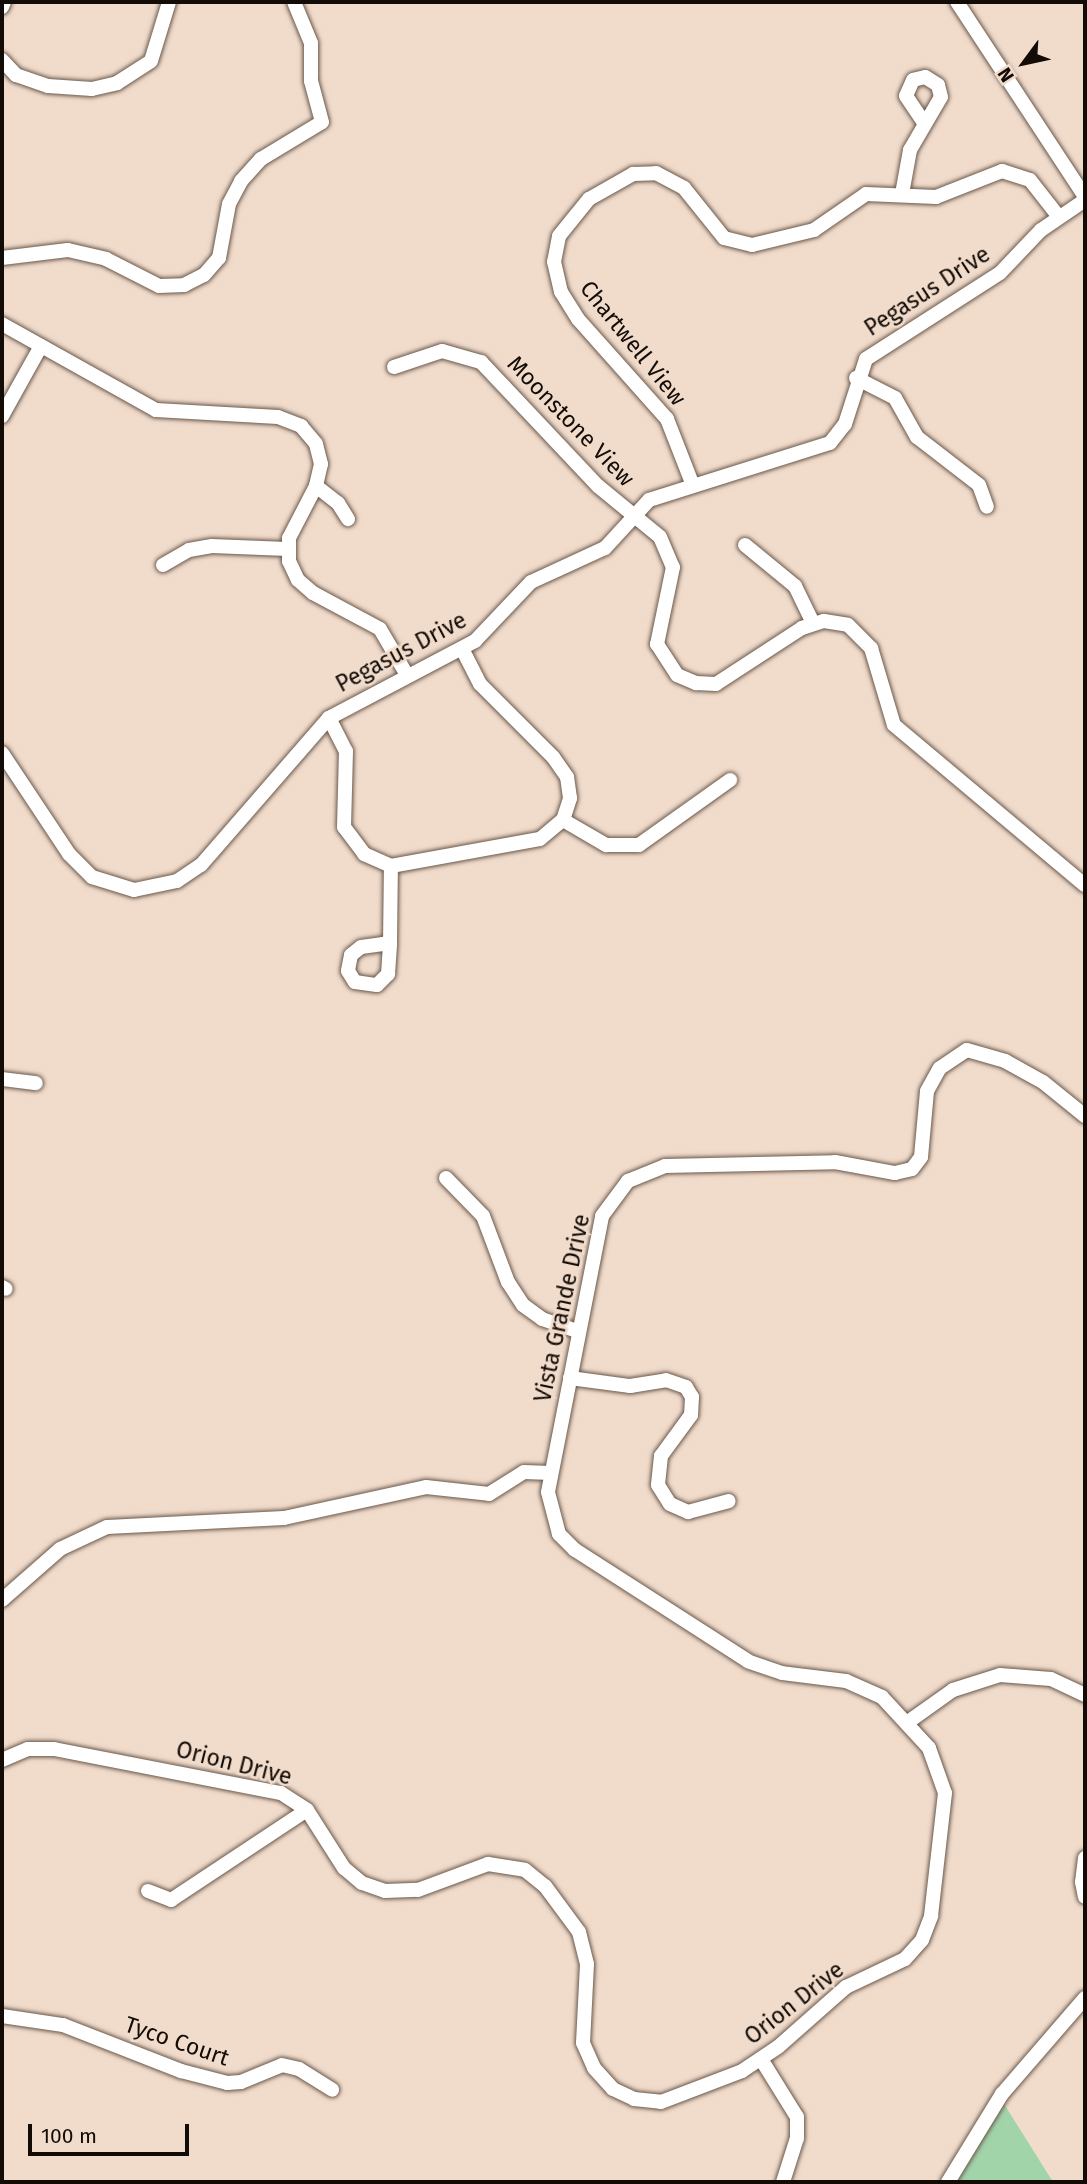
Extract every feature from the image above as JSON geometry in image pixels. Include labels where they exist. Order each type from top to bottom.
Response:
[{"type":"street","points":[[2,7],[4,2]]},
{"type":"street","points":[[2,60],[16,75],[48,86],[105,88],[151,61],[169,2]]},
{"type":"street","points":[[2,258],[68,250],[106,259],[159,286],[194,281],[219,258],[229,204],[241,181],[261,159],[320,125],[311,81],[311,43],[294,2]]},
{"type":"street","points":[[957,2],[1085,199]]},
{"type":"street","points":[[902,194],[907,159],[924,123]]},
{"type":"street","name":"Chartwell View","points":[[692,483],[667,419],[578,319],[561,292],[554,262],[565,224],[589,199],[645,172],[676,181],[716,232],[741,245],[804,234],[866,194],[936,197],[990,173],[1014,172],[1038,186],[1059,217]]},
{"type":"street","name":"Pegasus Drive","points":[[2,753],[82,869],[120,889],[147,890],[177,881],[201,864],[329,718],[407,675],[462,649],[483,635],[531,582],[605,548],[657,495],[692,483],[810,453],[830,443],[845,424],[856,378],[872,354],[1006,268],[1059,217],[1085,199]]},
{"type":"street","points":[[2,324],[156,410],[291,420],[309,434],[320,454],[316,486],[287,548],[293,571],[305,586],[380,629],[407,675]]},
{"type":"street","points":[[2,416],[41,346]]},
{"type":"street","name":"Moonstone View","points":[[394,367],[442,351],[481,362],[598,486],[660,537],[672,557],[673,577],[657,644],[677,675],[706,685],[725,681],[813,623]]},
{"type":"street","points":[[856,378],[895,398],[917,437],[979,485],[988,507]]},
{"type":"street","points":[[316,486],[338,503],[348,519]]},
{"type":"street","points":[[745,545],[795,586],[813,623],[836,621],[858,630],[875,658],[894,725],[1085,885]]},
{"type":"street","points":[[163,565],[189,550],[212,546],[287,548]]},
{"type":"street","points":[[329,718],[346,751],[344,827],[355,847],[391,866],[528,843],[549,835],[563,820],[570,788],[561,767],[480,684],[462,649]]},
{"type":"street","points":[[563,820],[606,845],[639,845],[730,780]]},
{"type":"street","points":[[390,943],[391,866]]},
{"type":"street","name":"Vista Grande Drive","points":[[551,1473],[602,1216],[617,1191],[639,1173],[665,1166],[817,1162],[906,1171],[921,1157],[923,1107],[933,1078],[950,1059],[967,1050],[1005,1060],[1043,1082],[1085,1116]]},
{"type":"street","points":[[2,1079],[36,1083]]},
{"type":"street","points":[[446,1178],[483,1216],[508,1282],[523,1305],[542,1319],[579,1332]]},
{"type":"street","points":[[570,1378],[630,1386],[666,1380],[686,1387],[692,1397],[691,1415],[661,1456],[658,1485],[670,1504],[688,1512],[729,1502]]},
{"type":"street","points":[[2,1600],[60,1549],[107,1527],[284,1518],[442,1486],[489,1494],[524,1472],[551,1473]]},
{"type":"street","name":"Orion Drive","points":[[2,1760],[27,1749],[70,1751],[268,1789],[307,1810],[344,1868],[372,1888],[407,1892],[488,1864],[513,1866],[536,1877],[579,1932],[587,1965],[583,2043],[594,2068],[622,2094],[648,2102],[674,2099],[720,2082],[761,2059],[846,1987],[905,1959],[928,1929],[932,1879],[944,1827],[945,1793],[932,1755],[908,1723],[882,1697],[858,1685],[782,1673],[748,1661],[575,1550],[559,1534],[551,1515],[551,1473]]},
{"type":"street","points":[[908,1723],[953,1690],[1000,1675],[1051,1679],[1085,1695]]},
{"type":"street","points":[[148,1891],[171,1900],[307,1810]]},
{"type":"street","points":[[1085,1858],[1082,1882],[1085,1897]]},
{"type":"street","points":[[948,2182],[1002,2094],[1085,1998]]},
{"type":"street","name":"Tyco Court","points":[[2,2016],[63,2025],[179,2077],[234,2084],[282,2065],[299,2068],[332,2090]]},
{"type":"street","points":[[761,2059],[797,2117],[797,2138],[783,2182]]},
{"type":"green space","points":[[1004,2104],[1053,2182],[955,2182]]}]
